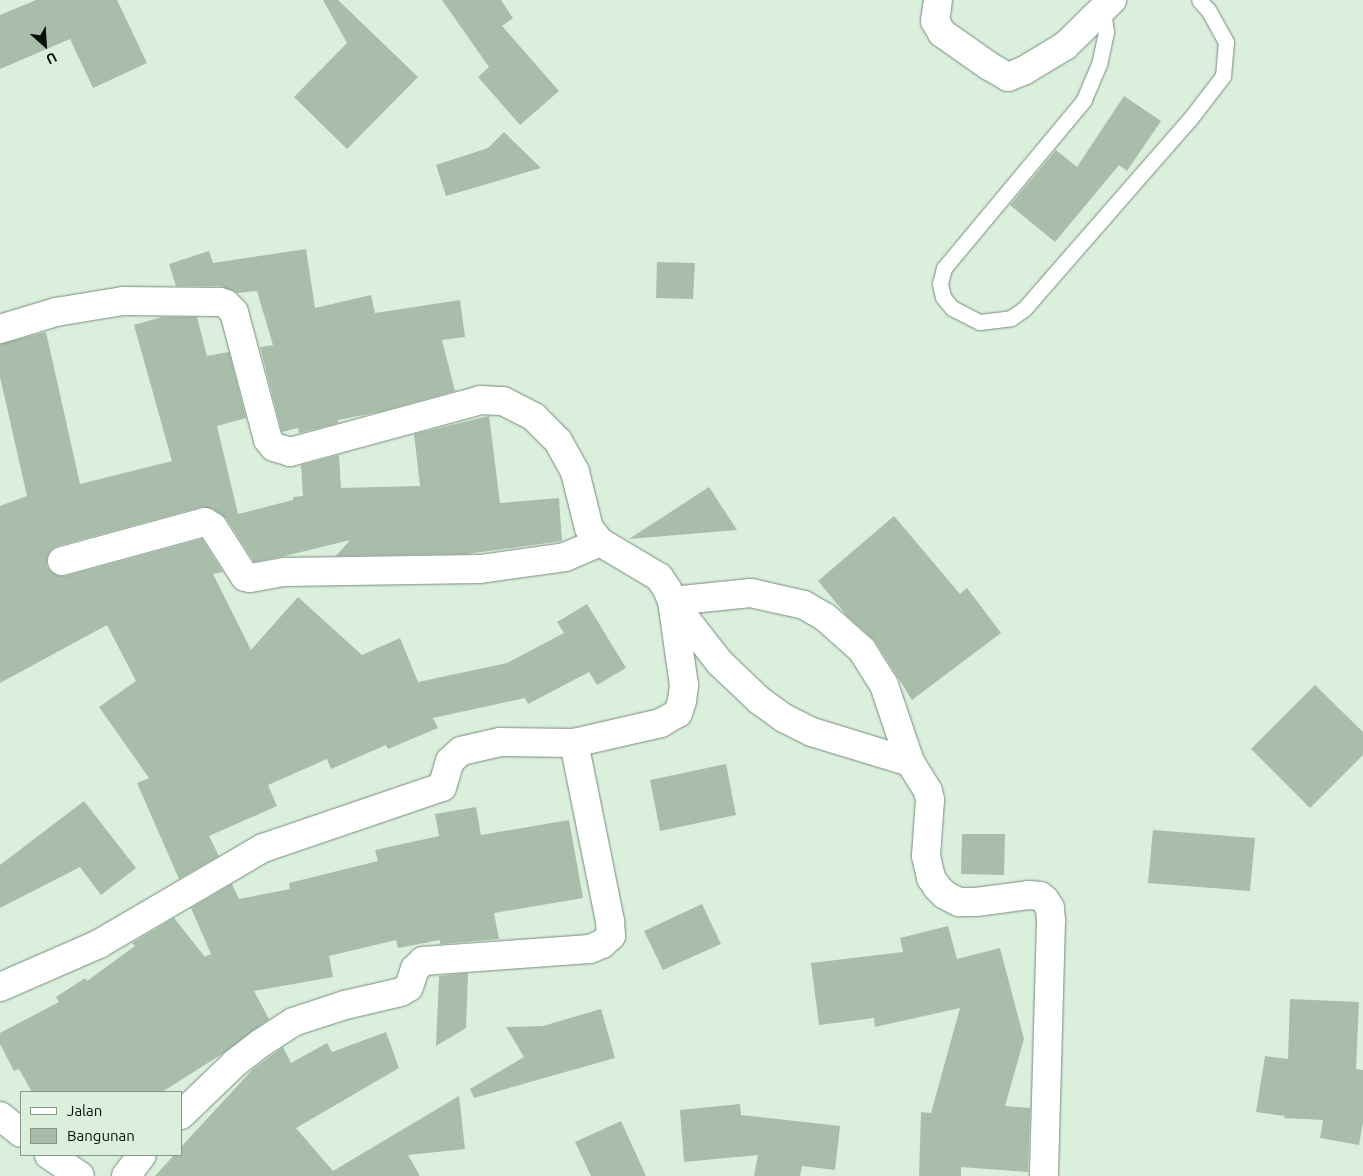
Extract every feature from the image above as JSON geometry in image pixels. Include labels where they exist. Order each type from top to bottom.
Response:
[{"type":"street","points":[[938,0],[935,21],[942,33],[1008,77],[1025,70],[1065,46],[1108,4]]},
{"type":"street","points":[[0,329],[56,312],[123,301],[220,302],[226,304],[234,312],[268,440],[274,446],[290,452],[481,400],[503,401],[534,417],[558,442],[576,472],[589,528],[600,542],[659,577],[668,589],[672,601],[684,685],[682,702],[678,713],[661,723],[574,742],[500,742],[461,751],[450,761],[442,787],[263,848],[99,944],[0,987]]},
{"type":"street","points":[[62,561],[205,522],[213,527],[246,577],[250,578],[284,572],[480,570],[565,557],[600,542]]},
{"type":"street","points":[[672,601],[751,594],[804,605],[826,617],[862,650],[884,685],[910,762],[928,791],[930,800],[926,856],[931,878],[937,887],[959,902],[976,902],[1029,895],[1040,896],[1050,908],[1044,1176]]},
{"type":"street","points":[[672,601],[720,663],[759,700],[784,718],[812,732],[910,762]]},
{"type":"street","points":[[182,1114],[235,1063],[293,1022],[401,992],[409,988],[415,968],[423,961],[590,949],[602,944],[611,936],[610,921],[574,742]]},
{"type":"street","points":[[0,1116],[20,1131]]},
{"type":"street","points":[[51,1156],[80,1176]]},
{"type":"street","points":[[126,1176],[141,1156]]},
{"type":"lane","points":[[1108,4],[1106,32],[1099,64],[1084,100],[944,268],[940,284],[943,297],[952,308],[980,322],[1011,318],[1024,308],[1190,120],[1223,76],[1226,42],[1208,10],[1199,0]]},
{"type":"building","points":[[36,0],[117,0],[147,63],[93,88],[70,39],[0,69],[0,15]]},
{"type":"building","points":[[323,0],[338,0],[418,77],[347,149],[294,97],[347,43]]},
{"type":"building","points":[[442,0],[501,0],[513,18],[502,26],[559,91],[520,125],[478,77],[489,67]]},
{"type":"building","points":[[1124,96],[1161,121],[1127,171],[1119,165],[1055,242],[1010,205],[1056,150],[1077,167]]},
{"type":"building","points":[[504,132],[541,168],[446,196],[436,165],[488,148]]},
{"type":"building","points":[[306,249],[315,308],[371,295],[375,313],[460,300],[465,337],[442,340],[455,391],[379,412],[338,420],[338,423],[299,433],[298,428],[282,432],[260,347],[273,345],[257,291],[238,293],[220,286],[176,286],[169,264],[209,251],[213,263]]},
{"type":"building","points":[[657,262],[695,263],[693,299],[656,298]]},
{"type":"building","points":[[162,317],[197,317],[207,356],[229,352],[246,418],[217,426],[238,514],[293,500],[293,497],[303,496],[301,465],[339,455],[341,488],[420,486],[414,434],[489,416],[500,503],[559,498],[562,541],[467,554],[336,556],[350,540],[254,562],[226,518],[213,509],[201,507],[57,546],[51,550],[47,558],[47,566],[51,572],[59,576],[66,576],[202,539],[223,572],[213,574],[251,650],[298,597],[362,655],[400,638],[418,682],[507,663],[564,633],[557,622],[587,604],[626,668],[597,685],[589,672],[528,704],[525,698],[433,718],[438,728],[388,749],[386,745],[331,769],[327,759],[268,785],[277,806],[209,836],[219,856],[179,879],[137,783],[149,778],[99,707],[136,681],[107,625],[0,683],[0,506],[27,496],[0,377],[0,344],[46,332],[80,484],[172,461],[134,325]]},
{"type":"building","points":[[709,487],[737,530],[629,539]]},
{"type":"building","points":[[894,516],[960,594],[967,588],[1001,633],[912,700],[875,641],[847,616],[818,581]]},
{"type":"building","points":[[1315,685],[1363,732],[1363,755],[1310,808],[1251,749]]},
{"type":"building","points":[[726,764],[736,815],[660,831],[650,780]]},
{"type":"building","points":[[84,801],[136,868],[101,895],[80,867],[0,908],[0,865]]},
{"type":"building","points":[[476,807],[481,835],[569,820],[583,898],[494,913],[499,939],[440,944],[440,940],[398,948],[396,940],[329,956],[333,977],[254,991],[269,1019],[222,1054],[164,1091],[31,1091],[19,1069],[14,1071],[0,1044],[0,1033],[59,1002],[56,997],[85,978],[87,981],[135,946],[132,943],[174,918],[205,957],[211,954],[191,908],[232,884],[239,899],[290,889],[289,883],[378,861],[375,850],[439,836],[435,814]]},
{"type":"building","points":[[1153,830],[1255,838],[1250,891],[1148,883]]},
{"type":"building","points":[[962,834],[1005,834],[1004,875],[961,874]]},
{"type":"building","points":[[702,904],[721,944],[663,970],[644,931]]},
{"type":"building","points":[[948,926],[957,959],[1000,948],[1024,1039],[1005,1106],[1030,1108],[1028,1172],[961,1167],[961,1176],[919,1176],[921,1112],[931,1113],[960,1008],[875,1027],[874,1018],[819,1025],[811,963],[903,952],[900,938]]},
{"type":"building","points":[[468,973],[466,1028],[436,1046],[439,976]]},
{"type":"building","points":[[1290,999],[1359,1002],[1356,1069],[1363,1070],[1363,1122],[1359,1145],[1320,1138],[1323,1120],[1284,1118],[1285,1116],[1256,1112],[1265,1056],[1288,1059]]},
{"type":"building","points":[[601,1009],[615,1058],[474,1098],[470,1089],[524,1057],[506,1027],[543,1026]]},
{"type":"building","points":[[386,1032],[399,1068],[296,1128],[333,1171],[459,1096],[465,1149],[408,1155],[420,1176],[155,1176],[173,1156],[182,1156],[182,1146],[253,1069],[283,1047],[291,1063],[327,1043],[332,1052]]},
{"type":"building","points":[[740,1104],[741,1115],[840,1126],[835,1170],[802,1166],[800,1176],[754,1176],[758,1155],[684,1162],[680,1110]]},
{"type":"building","points":[[621,1121],[646,1176],[591,1176],[575,1142]]}]
